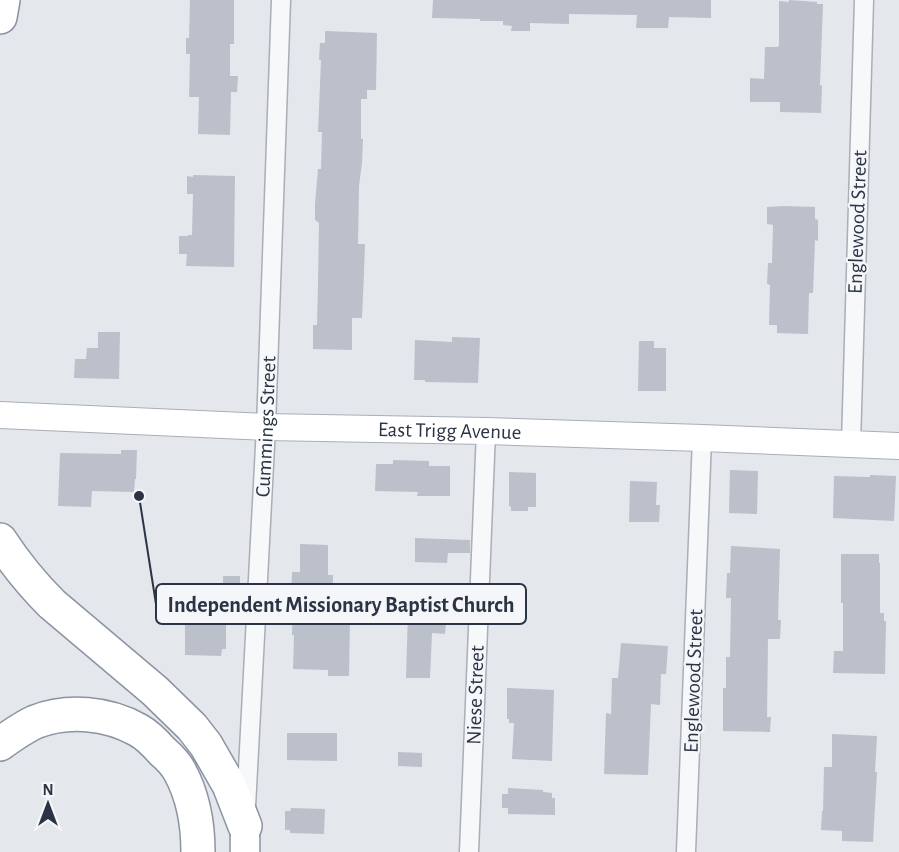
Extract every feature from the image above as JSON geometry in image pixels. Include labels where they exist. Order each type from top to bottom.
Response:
[{"type":"highway","points":[[0,17],[3,0]]},
{"type":"highway","points":[[0,540],[17,565],[52,604],[155,691],[192,727],[206,745],[229,785],[244,839]]},
{"type":"highway","points":[[0,744],[22,728],[37,722],[73,715],[106,717],[140,731],[156,744],[179,770],[193,807],[198,852]]},
{"type":"street","name":"Cummings Street","points":[[244,839],[266,427],[281,0]]},
{"type":"street","name":"Englewood Street","points":[[851,444],[864,0]]},
{"type":"street","name":"East Trigg Avenue","points":[[9,415],[266,427],[486,431],[899,446]]},
{"type":"street","name":"Niese Street","points":[[469,852],[486,431]]},
{"type":"street","name":"Englewood Street","points":[[686,852],[702,438]]},
{"type":"building","points":[[190,0],[234,0],[234,44],[230,44],[230,76],[238,76],[237,92],[231,92],[230,135],[198,134],[199,97],[189,97],[190,54],[186,54],[186,38],[189,38]]},
{"type":"building","points":[[433,0],[711,0],[711,18],[669,17],[668,28],[636,28],[637,15],[569,14],[569,24],[530,23],[530,31],[511,31],[512,26],[503,25],[503,21],[432,18]]},
{"type":"building","points":[[789,0],[823,4],[821,113],[780,112],[780,102],[750,102],[750,78],[764,79],[765,47],[778,47],[779,45],[779,1],[789,2]]},
{"type":"building","points":[[325,31],[377,33],[376,90],[367,90],[367,99],[361,99],[361,139],[363,139],[358,244],[365,244],[364,272],[362,318],[352,318],[352,350],[313,349],[313,325],[317,325],[319,223],[315,220],[315,204],[318,169],[321,169],[322,132],[318,132],[321,60],[319,60],[320,43],[325,43]]},
{"type":"building","points":[[193,175],[235,176],[234,267],[186,266],[187,254],[179,254],[179,236],[192,235],[193,194],[187,194],[187,176],[193,177]]},
{"type":"building","points":[[767,207],[815,207],[815,219],[818,220],[813,293],[809,293],[808,334],[777,333],[777,325],[769,325],[770,285],[767,284],[768,263],[772,263],[773,225],[767,224]]},
{"type":"building","points":[[98,332],[120,332],[119,379],[74,378],[75,359],[86,359],[87,348],[98,348]]},
{"type":"building","points":[[452,337],[480,338],[478,383],[414,380],[415,340],[452,342]]},
{"type":"building","points":[[639,341],[654,341],[654,348],[666,348],[666,391],[638,391]]},
{"type":"building","points":[[121,450],[137,450],[134,492],[92,491],[91,507],[58,506],[60,453],[121,454]]},
{"type":"building","points":[[393,460],[429,461],[429,466],[450,466],[450,496],[417,496],[418,492],[375,491],[376,464],[393,464]]},
{"type":"building","points":[[730,470],[758,471],[757,514],[729,513]]},
{"type":"building","points":[[509,472],[536,473],[536,507],[528,507],[528,511],[511,511]]},
{"type":"building","points":[[870,475],[896,476],[894,521],[833,518],[834,476],[870,477]]},
{"type":"building","points":[[630,481],[657,482],[656,505],[660,505],[659,522],[629,522]]},
{"type":"building","points":[[415,538],[470,540],[470,553],[448,553],[447,563],[415,562]]},
{"type":"building","points":[[300,544],[328,545],[328,575],[333,575],[332,618],[350,618],[349,676],[328,676],[328,670],[293,669],[292,572],[300,572]]},
{"type":"building","points":[[731,546],[780,549],[778,620],[781,620],[780,639],[768,639],[767,717],[771,717],[770,732],[723,731],[723,688],[726,688],[726,657],[730,657],[731,598],[726,598]]},
{"type":"building","points":[[841,554],[879,554],[880,613],[884,613],[884,621],[886,621],[885,674],[833,673],[834,651],[843,651]]},
{"type":"building","points":[[223,576],[240,576],[240,593],[226,593],[226,649],[222,649],[221,656],[185,655],[185,616],[179,616],[179,588],[223,589]]},
{"type":"building","points":[[408,611],[447,611],[445,634],[432,633],[430,678],[406,678]]},
{"type":"building","points":[[621,643],[668,646],[666,674],[661,674],[660,705],[651,704],[648,775],[604,774],[606,713],[611,714],[612,678],[618,678]]},
{"type":"building","points":[[507,688],[554,690],[552,761],[512,759],[514,723],[509,723],[507,719]]},
{"type":"building","points":[[287,733],[337,733],[337,761],[287,760]]},
{"type":"building","points":[[832,734],[877,736],[873,842],[842,841],[842,831],[821,830],[824,767],[832,767]]},
{"type":"building","points":[[398,752],[422,753],[422,767],[398,766]]},
{"type":"building","points":[[508,788],[543,790],[543,792],[552,793],[552,798],[555,798],[555,815],[508,814],[508,808],[502,808],[502,794],[508,794]]},
{"type":"building","points":[[291,808],[325,809],[324,834],[290,833],[290,830],[285,830],[285,811],[290,811]]},
{"type":"place","name":"Independent Missionary Baptist Church","points":[[139,496]]}]
